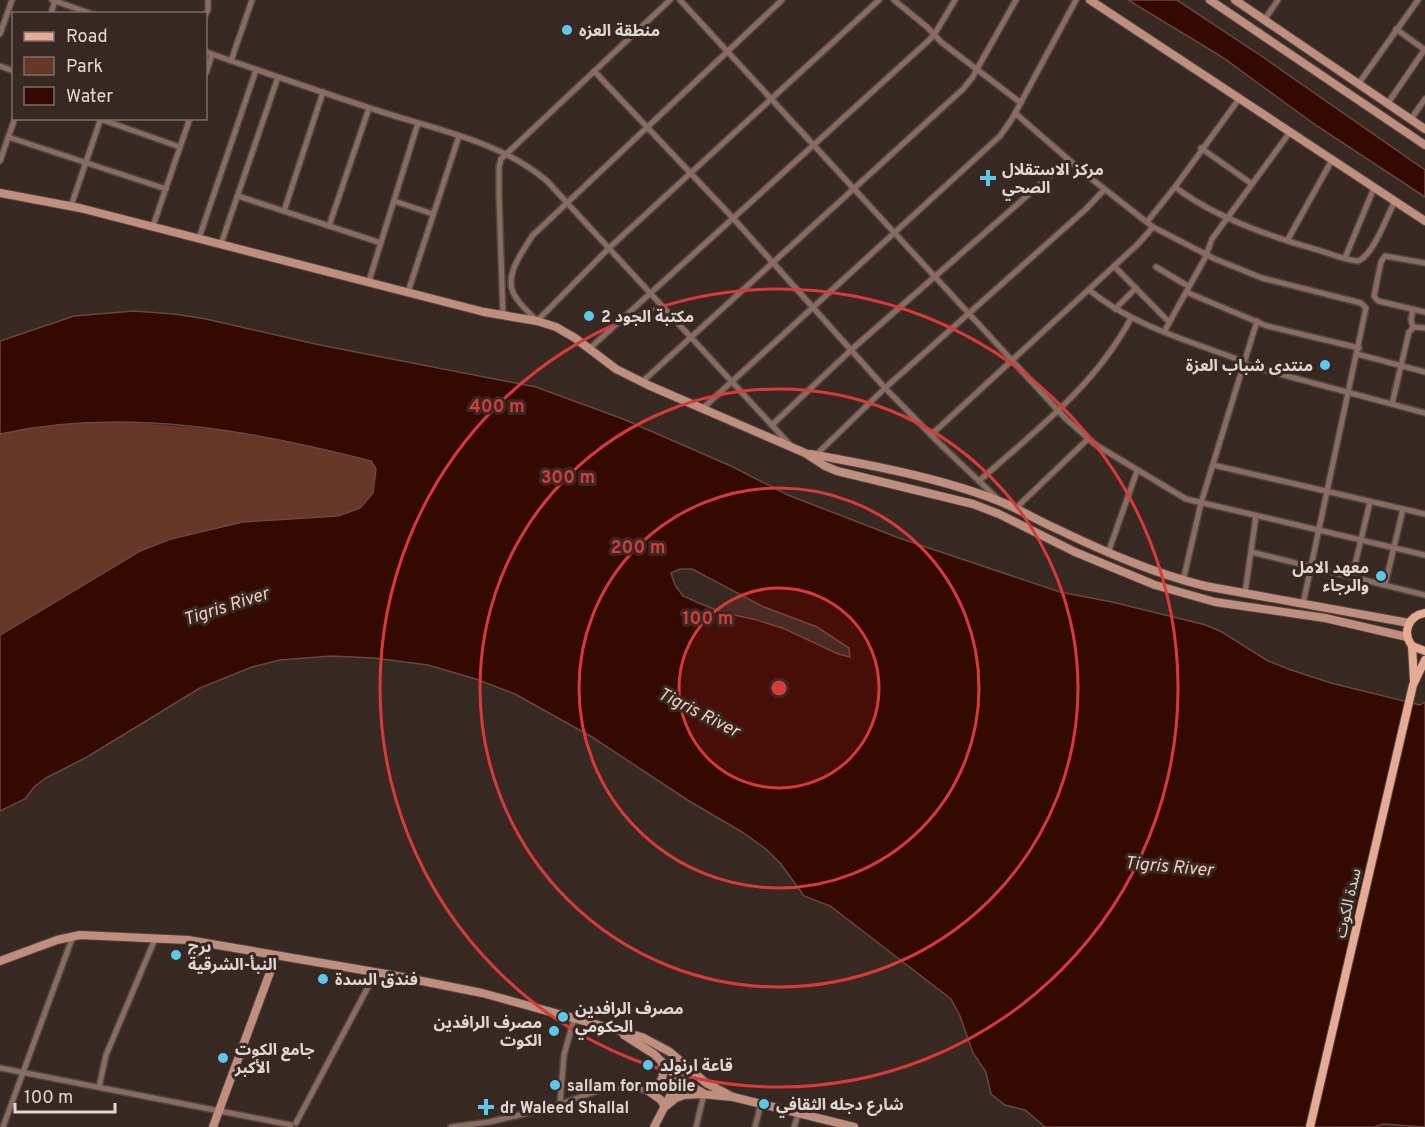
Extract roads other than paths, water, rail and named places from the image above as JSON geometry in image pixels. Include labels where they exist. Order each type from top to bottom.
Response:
[{"type":"main road","points":[[1413,684],[1412,646],[1407,637],[1409,623],[1418,615],[1425,614]]},
{"type":"main road","points":[[1412,646],[1425,651]]},
{"type":"main road","points":[[1413,684],[1425,660]]},
{"type":"main road","name":"سدة الكوت","points":[[1310,1127],[1413,684]]},
{"type":"street","points":[[0,34],[12,0]]},
{"type":"street","points":[[54,0],[87,12]]},
{"type":"street","points":[[231,61],[252,0]]},
{"type":"street","points":[[503,315],[499,168],[501,159],[670,0]]},
{"type":"street","points":[[680,0],[1058,410],[1088,439],[1180,496],[1201,503],[1425,555]]},
{"type":"street","points":[[537,321],[512,291],[512,275],[532,236],[782,0]]},
{"type":"street","points":[[537,321],[609,248],[879,0]]},
{"type":"street","points":[[895,0],[934,35],[1021,103]]},
{"type":"street","points":[[589,349],[934,35],[955,0]]},
{"type":"street","points":[[642,382],[963,89],[1016,0]]},
{"type":"street","points":[[702,409],[999,136],[1021,103],[1076,0]]},
{"type":"street","points":[[1090,0],[1425,221]]},
{"type":"street","points":[[1210,0],[1425,145]]},
{"type":"street","points":[[1223,8],[1227,0]]},
{"type":"street","points":[[1234,0],[1425,129]]},
{"type":"street","points":[[1265,19],[1278,0]]},
{"type":"street","points":[[1359,83],[1418,0]]},
{"type":"street","points":[[1388,103],[1425,49],[1396,29]]},
{"type":"street","points":[[209,53],[369,108],[484,144],[534,170],[792,447]]},
{"type":"street","points":[[199,238],[256,70]]},
{"type":"street","points":[[594,71],[691,173],[885,388],[1001,502]]},
{"type":"street","points":[[221,243],[278,77]]},
{"type":"street","points":[[284,211],[323,92]]},
{"type":"street","points":[[931,435],[1145,237],[1150,225],[1201,148],[1239,99]]},
{"type":"street","points":[[1411,119],[1425,99]]},
{"type":"street","points":[[329,226],[369,108]]},
{"type":"street","points":[[1015,113],[1104,190],[1150,225],[1206,254],[1263,278],[1361,303],[1365,306],[1366,314],[1303,604]]},
{"type":"street","points":[[0,160],[14,120]]},
{"type":"street","points":[[71,206],[100,120]]},
{"type":"street","points":[[103,120],[180,147]]},
{"type":"street","points":[[153,226],[189,120]]},
{"type":"street","points":[[369,281],[418,123]]},
{"type":"street","points":[[1164,332],[1212,239],[1290,132]]},
{"type":"street","points":[[408,292],[459,136]]},
{"type":"street","points":[[8,137],[166,189]]},
{"type":"street","points":[[1201,148],[1252,184]]},
{"type":"street","points":[[772,425],[851,350],[1068,160]]},
{"type":"street","points":[[1287,241],[1332,160]]},
{"type":"street","points":[[1175,187],[1192,200],[1287,241],[1359,261],[1367,257],[1395,201]]},
{"type":"street","points":[[1346,258],[1374,188]]},
{"type":"street","points":[[816,455],[885,388],[1086,209],[1104,190]]},
{"type":"street","points":[[0,193],[71,206],[408,292],[537,321],[566,332],[616,369],[792,447],[837,471],[973,504],[999,514],[1075,552],[1155,585],[1215,602],[1325,618],[1407,637]]},
{"type":"street","points":[[238,196],[381,243]]},
{"type":"street","points":[[394,201],[434,214]]},
{"type":"street","points":[[1365,306],[1375,299],[1381,262],[1385,256],[1425,263]]},
{"type":"street","points":[[1114,266],[1169,322]]},
{"type":"street","points":[[1156,267],[1187,289],[1267,326],[1425,372]]},
{"type":"street","points":[[1115,309],[1136,288]]},
{"type":"street","points":[[1089,290],[1131,318],[1244,363],[1425,413]]},
{"type":"street","points":[[1375,299],[1425,312]]},
{"type":"street","points":[[1413,309],[1411,320],[1413,327]]},
{"type":"street","points":[[979,481],[1058,410],[1096,371],[1113,349],[1131,318]]},
{"type":"street","points":[[1183,581],[1201,503],[1257,321]]},
{"type":"street","points":[[1413,327],[1425,328]]},
{"type":"street","points":[[1392,404],[1409,332],[1413,327]]},
{"type":"street","points":[[1016,508],[1088,439]]},
{"type":"street","points":[[805,453],[863,464],[977,493],[1016,508],[1108,553],[1159,574],[1183,581],[1409,623]]},
{"type":"street","points":[[1213,465],[1425,514]]},
{"type":"street","points":[[1108,553],[1137,471]]},
{"type":"street","points":[[1352,577],[1370,502]]},
{"type":"street","points":[[1385,585],[1403,509]]},
{"type":"street","points":[[1245,593],[1256,516]]},
{"type":"street","points":[[1251,552],[1425,595]]},
{"type":"street","points":[[1266,609],[1268,598]]},
{"type":"street","points":[[3,1127],[3,1117],[23,1072],[73,936]]},
{"type":"street","points":[[0,961],[49,942],[73,936],[188,940],[376,972],[482,993],[642,1037],[663,1048],[706,1083],[733,1097]]},
{"type":"street","points":[[99,1087],[106,1056],[155,939]]},
{"type":"street","points":[[213,1127],[276,956]]},
{"type":"street","points":[[0,1068],[294,1125],[376,972]]},
{"type":"street","points":[[560,1103],[564,1055],[574,1019]]},
{"type":"street","points":[[617,1031],[662,1060],[677,1082],[704,1094]]},
{"type":"street","points":[[647,1090],[661,1083],[664,1076],[662,1060]]},
{"type":"street","points":[[654,1127],[686,1065]]},
{"type":"street","points":[[451,1127],[489,1122],[606,1088],[647,1090],[677,1082]]},
{"type":"street","points":[[647,1090],[661,1100],[665,1107]]},
{"type":"street","points":[[696,1127],[704,1094]]},
{"type":"street","points":[[665,1107],[676,1098],[704,1094],[733,1097],[799,1112],[823,1123],[853,1127]]},
{"type":"street","points":[[755,1127],[761,1104]]},
{"type":"street","points":[[794,1127],[799,1112]]},
{"type":"water","points":[[1128,0],[1177,0],[1257,53],[1425,170],[1425,197],[1317,126],[1222,57]]},
{"type":"water","name":"Tigris River","points":[[134,311],[174,314],[536,387],[623,419],[731,466],[788,495],[899,538],[1060,592],[1206,625],[1222,632],[1268,661],[1331,683],[1420,705],[1425,702],[1425,1127],[1383,1124],[1374,1127],[1045,1127],[1025,1110],[1005,1105],[991,1094],[986,1072],[973,1053],[960,1016],[951,999],[830,906],[804,896],[781,864],[766,849],[592,737],[515,694],[476,679],[428,665],[374,658],[331,656],[280,660],[252,667],[200,688],[87,757],[46,778],[34,787],[25,799],[0,811],[0,635],[140,551],[171,539],[243,522],[338,516],[360,508],[373,493],[376,469],[371,461],[280,440],[233,432],[187,426],[93,422],[46,426],[0,434],[0,341],[74,316]],"holes":[[[680,569],[692,569],[764,607],[817,627],[849,648],[850,657],[838,654],[785,629],[721,612],[683,596],[675,585],[671,573]]]},
{"type":"place","name":"منطقة العزه","points":[[567,30]]},
{"type":"place","name":"مركز الاستقلال الصحي","points":[[988,178]]},
{"type":"place","name":"مكتبة الجود 2","points":[[589,316]]},
{"type":"place","name":"منتدى شباب العزة","points":[[1325,365]]},
{"type":"place","name":"معهد الامل والرجاء","points":[[1381,576]]},
{"type":"place","name":"برج النبأ-الشرقية","points":[[176,955]]},
{"type":"place","name":"فندق السدة","points":[[323,979]]},
{"type":"place","name":"مصرف الرافدين الحكومي","points":[[563,1017]]},
{"type":"place","name":"مصرف الرافدين الكوت","points":[[554,1031]]},
{"type":"place","name":"جامع الكوت الأكبر","points":[[223,1058]]},
{"type":"place","name":"قاعة ارنولد","points":[[648,1065]]},
{"type":"place","name":"sallam for mobile","points":[[555,1085]]},
{"type":"place","name":"شارع دجله الثقافي","points":[[764,1104]]},
{"type":"place","name":"dr Waleed Shallal","points":[[486,1107]]}]
